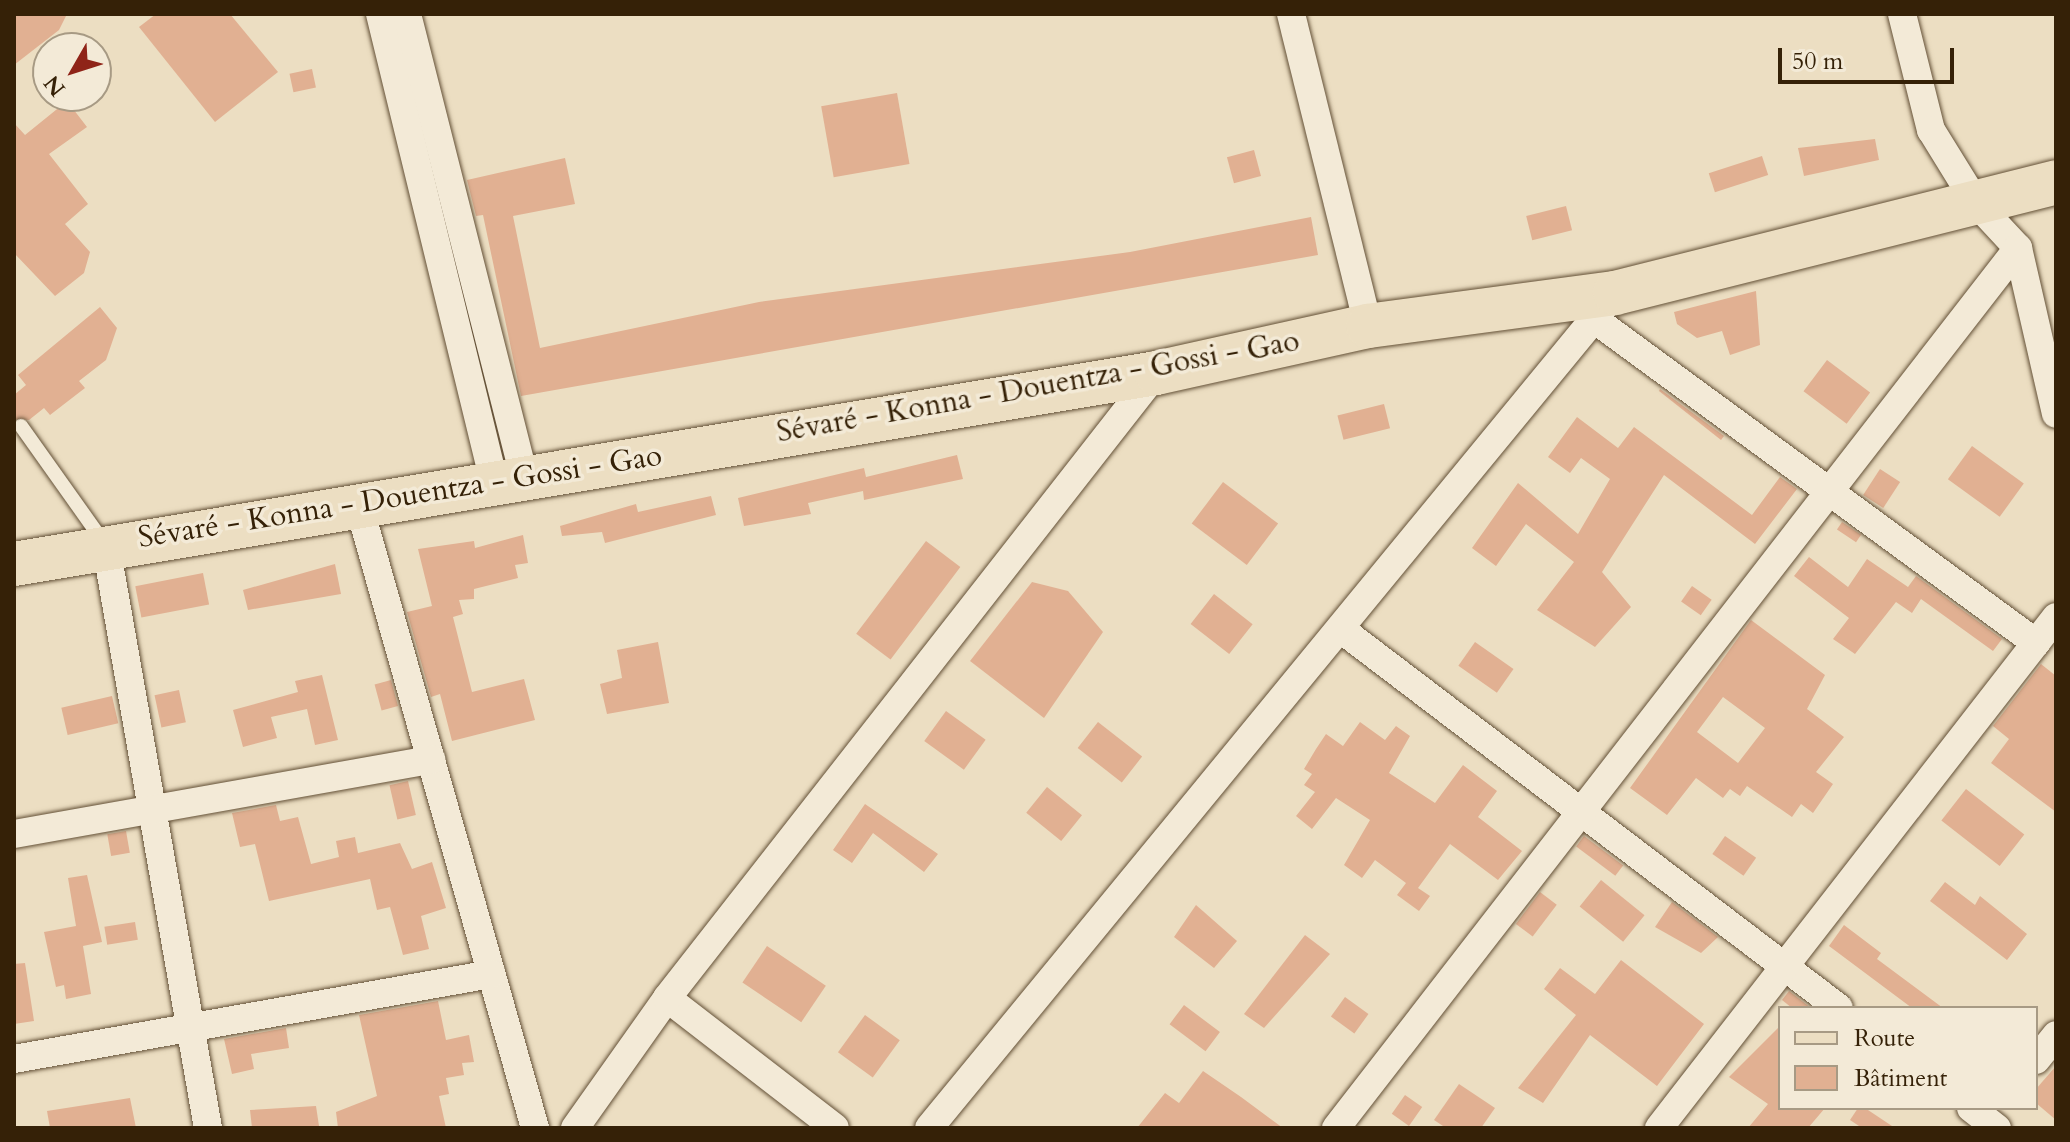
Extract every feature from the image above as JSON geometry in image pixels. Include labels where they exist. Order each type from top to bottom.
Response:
[{"type":"main road","name":"Sévaré - Konna - Douentza - Gossi - Gao","points":[[14,564],[358,502],[1156,373],[1368,326],[1604,306],[2056,182]]},
{"type":"street","points":[[380,14],[509,478]]},
{"type":"street","points":[[407,14],[509,478]]},
{"type":"street","points":[[1291,14],[1368,326]]},
{"type":"street","points":[[1902,14],[1931,130],[1976,203],[2018,248],[2056,414]]},
{"type":"street","points":[[1336,1128],[2018,248]]},
{"type":"street","points":[[929,1128],[1342,630],[1604,306],[1830,492],[2036,643]]},
{"type":"street","points":[[575,1128],[667,998],[1156,373]]},
{"type":"street","points":[[358,502],[535,1128]]},
{"type":"street","points":[[106,546],[208,1128]]},
{"type":"street","points":[[1659,1128],[2056,617]]},
{"type":"street","points":[[1342,630],[1836,1006]]},
{"type":"street","points":[[14,834],[431,760]]},
{"type":"street","points":[[14,1059],[492,974]]},
{"type":"street","points":[[667,998],[835,1128]]},
{"type":"street","points":[[2038,1058],[2056,1035]]},
{"type":"lane","points":[[21,426],[106,546]]},
{"type":"building","points":[[14,14],[67,14],[56,32],[32,32],[32,51],[14,65]]},
{"type":"building","points":[[156,14],[230,14],[278,72],[215,122],[139,27]]},
{"type":"building","points":[[312,69],[316,88],[293,92],[290,74]]},
{"type":"building","points":[[897,93],[910,164],[834,177],[821,106]]},
{"type":"building","points":[[53,112],[75,112],[87,127],[49,154],[88,204],[65,224],[90,252],[84,273],[55,296],[14,253],[14,123],[25,135]]},
{"type":"building","points":[[1875,139],[1879,160],[1804,176],[1798,148]]},
{"type":"building","points":[[1254,150],[1261,176],[1234,183],[1227,157]]},
{"type":"building","points":[[1762,156],[1768,175],[1715,192],[1709,173]]},
{"type":"building","points":[[565,158],[575,204],[513,216],[540,348],[759,302],[1130,252],[1311,217],[1318,255],[521,396],[483,215],[476,216],[467,180]]},
{"type":"building","points":[[1566,206],[1572,230],[1532,240],[1526,216]]},
{"type":"building","points":[[1756,291],[1760,345],[1730,355],[1722,331],[1697,338],[1677,324],[1674,312]]},
{"type":"building","points":[[100,307],[117,328],[106,360],[79,381],[85,388],[50,415],[44,408],[29,420],[14,419],[14,395],[26,385],[18,375]]},
{"type":"building","points":[[1827,360],[1870,392],[1847,424],[1804,391]]},
{"type":"building","points":[[1659,391],[1724,436],[1721,440]]},
{"type":"building","points":[[1384,404],[1390,428],[1343,440],[1337,416]]},
{"type":"building","points":[[1577,417],[1618,448],[1634,427],[1752,515],[1780,477],[1797,489],[1755,544],[1664,475],[1602,572],[1631,607],[1595,647],[1537,610],[1574,562],[1526,524],[1496,566],[1472,548],[1518,483],[1578,534],[1610,479],[1581,458],[1570,473],[1548,457]]},
{"type":"building","points":[[1972,446],[2024,484],[2000,517],[1948,479]]},
{"type":"building","points":[[957,455],[963,479],[864,500],[863,491],[808,503],[811,514],[744,526],[738,498],[864,468],[866,477]]},
{"type":"building","points":[[1880,469],[1900,482],[1883,508],[1863,495]]},
{"type":"building","points":[[1223,482],[1278,524],[1247,565],[1192,524]]},
{"type":"building","points":[[711,496],[716,515],[605,543],[602,532],[562,536],[560,526],[636,504],[638,512]]},
{"type":"building","points":[[1842,522],[1861,535],[1856,542],[1837,529]]},
{"type":"building","points":[[523,535],[528,563],[515,565],[518,578],[474,589],[474,599],[459,600],[463,614],[453,617],[472,692],[524,679],[535,720],[452,741],[440,694],[431,697],[407,612],[432,606],[418,549],[474,541],[475,548]]},
{"type":"building","points":[[926,541],[960,567],[891,660],[856,634]]},
{"type":"building","points":[[1809,557],[1848,587],[1867,559],[1908,587],[1916,576],[2002,639],[1993,651],[1921,599],[1912,613],[1896,602],[1855,654],[1833,639],[1849,618],[1794,576]]},
{"type":"building","points":[[335,564],[341,594],[248,610],[243,590]]},
{"type":"building","points":[[203,573],[209,604],[141,618],[135,586]]},
{"type":"building","points":[[1032,582],[1068,591],[1103,632],[1044,718],[970,661]]},
{"type":"building","points":[[1692,586],[1712,600],[1701,615],[1681,602]]},
{"type":"building","points":[[1214,594],[1253,624],[1229,654],[1191,624]]},
{"type":"building","points":[[1751,620],[1825,675],[1807,709],[1844,737],[1816,772],[1833,784],[1813,813],[1801,804],[1792,817],[1747,786],[1740,796],[1730,789],[1723,798],[1696,778],[1667,815],[1630,788]],"holes":[[[1723,697],[1765,728],[1738,763],[1697,732]]]},
{"type":"building","points":[[658,642],[669,703],[607,714],[600,684],[622,678],[617,650]]},
{"type":"building","points":[[1475,642],[1514,669],[1497,693],[1458,666]]},
{"type":"building","points":[[2041,664],[2056,676],[2056,812],[1991,763],[2009,739],[1993,726]]},
{"type":"building","points":[[322,675],[338,740],[315,745],[307,709],[271,717],[277,738],[243,747],[233,710],[298,692],[295,681]]},
{"type":"building","points":[[391,680],[398,706],[382,710],[375,684]]},
{"type":"building","points":[[179,690],[186,722],[161,727],[155,695]]},
{"type":"building","points":[[112,696],[118,723],[68,735],[61,708]]},
{"type":"building","points":[[946,711],[986,740],[964,770],[924,741]]},
{"type":"building","points":[[1098,722],[1142,756],[1122,782],[1078,748]]},
{"type":"building","points":[[1360,722],[1385,740],[1396,726],[1410,736],[1389,773],[1435,803],[1463,765],[1497,791],[1478,817],[1522,851],[1498,880],[1450,844],[1418,888],[1430,896],[1419,911],[1397,895],[1406,883],[1375,860],[1362,878],[1344,865],[1370,820],[1336,798],[1312,829],[1296,816],[1315,792],[1304,785],[1312,774],[1304,769],[1326,734],[1343,746]]},
{"type":"building","points":[[408,781],[416,815],[397,819],[389,785]]},
{"type":"building","points":[[1047,787],[1082,815],[1061,841],[1026,813]]},
{"type":"building","points":[[1966,789],[2024,835],[2000,866],[1941,821]]},
{"type":"building","points":[[865,804],[938,854],[924,872],[873,833],[852,863],[833,850]]},
{"type":"building","points":[[276,805],[280,821],[298,817],[311,864],[339,857],[336,841],[355,837],[358,853],[400,843],[412,869],[432,862],[446,908],[421,916],[429,949],[403,955],[390,907],[377,910],[370,879],[269,901],[255,844],[240,847],[232,813]]},
{"type":"building","points":[[126,831],[130,853],[111,856],[107,834]]},
{"type":"building","points":[[1584,836],[1623,865],[1615,876],[1576,846]]},
{"type":"building","points":[[1725,836],[1756,858],[1744,876],[1712,854]]},
{"type":"building","points":[[87,875],[102,942],[83,946],[91,994],[66,999],[64,985],[56,987],[44,932],[76,926],[68,878]]},
{"type":"building","points":[[1601,880],[1645,915],[1623,942],[1580,906]]},
{"type":"building","points":[[1945,882],[1975,905],[1980,896],[2027,934],[2007,960],[1930,901]]},
{"type":"building","points":[[1540,892],[1557,905],[1533,937],[1516,924]]},
{"type":"building","points":[[1672,902],[1718,937],[1701,953],[1655,927]]},
{"type":"building","points":[[1196,905],[1237,941],[1214,968],[1174,937]]},
{"type":"building","points":[[135,922],[138,940],[107,945],[104,927]]},
{"type":"building","points":[[1844,925],[1881,953],[1877,959],[1940,1006],[1909,1006],[1829,946]]},
{"type":"building","points":[[1305,935],[1330,954],[1264,1028],[1244,1014]]},
{"type":"building","points":[[767,946],[826,986],[801,1022],[742,982]]},
{"type":"building","points":[[1621,960],[1704,1024],[1657,1086],[1590,1035],[1543,1103],[1518,1088],[1576,1015],[1544,989],[1560,968],[1595,994]]},
{"type":"building","points":[[25,963],[34,1021],[14,1024],[14,964]]},
{"type":"building","points":[[1789,991],[1808,1006],[1790,1006],[1782,1000]]},
{"type":"building","points":[[1345,997],[1368,1014],[1354,1033],[1331,1016]]},
{"type":"building","points":[[438,1001],[446,1040],[469,1035],[474,1062],[462,1063],[464,1075],[446,1078],[449,1094],[439,1096],[446,1128],[338,1128],[336,1112],[377,1096],[359,1015]]},
{"type":"building","points":[[1184,1005],[1220,1032],[1205,1051],[1170,1024]]},
{"type":"building","points":[[865,1015],[900,1040],[873,1077],[838,1052]]},
{"type":"building","points":[[286,1028],[289,1048],[251,1054],[254,1069],[232,1074],[224,1039]]},
{"type":"building","points":[[1778,1028],[1778,1110],[1823,1110],[1808,1128],[1748,1128],[1768,1104],[1729,1077]]},
{"type":"building","points":[[2056,1066],[2056,1120],[2038,1105],[2038,1087]]},
{"type":"building","points":[[1203,1071],[1283,1128],[1137,1128],[1165,1093],[1179,1103]]},
{"type":"building","points":[[1459,1084],[1495,1108],[1481,1128],[1446,1128],[1434,1120]]},
{"type":"building","points":[[1405,1095],[1422,1107],[1409,1126],[1392,1114]]},
{"type":"building","points":[[130,1098],[136,1128],[50,1128],[47,1111]]},
{"type":"building","points":[[316,1106],[319,1126],[252,1128],[250,1110]]},
{"type":"building","points":[[1857,1110],[1868,1110],[1895,1128],[1862,1128],[1850,1120]]}]
